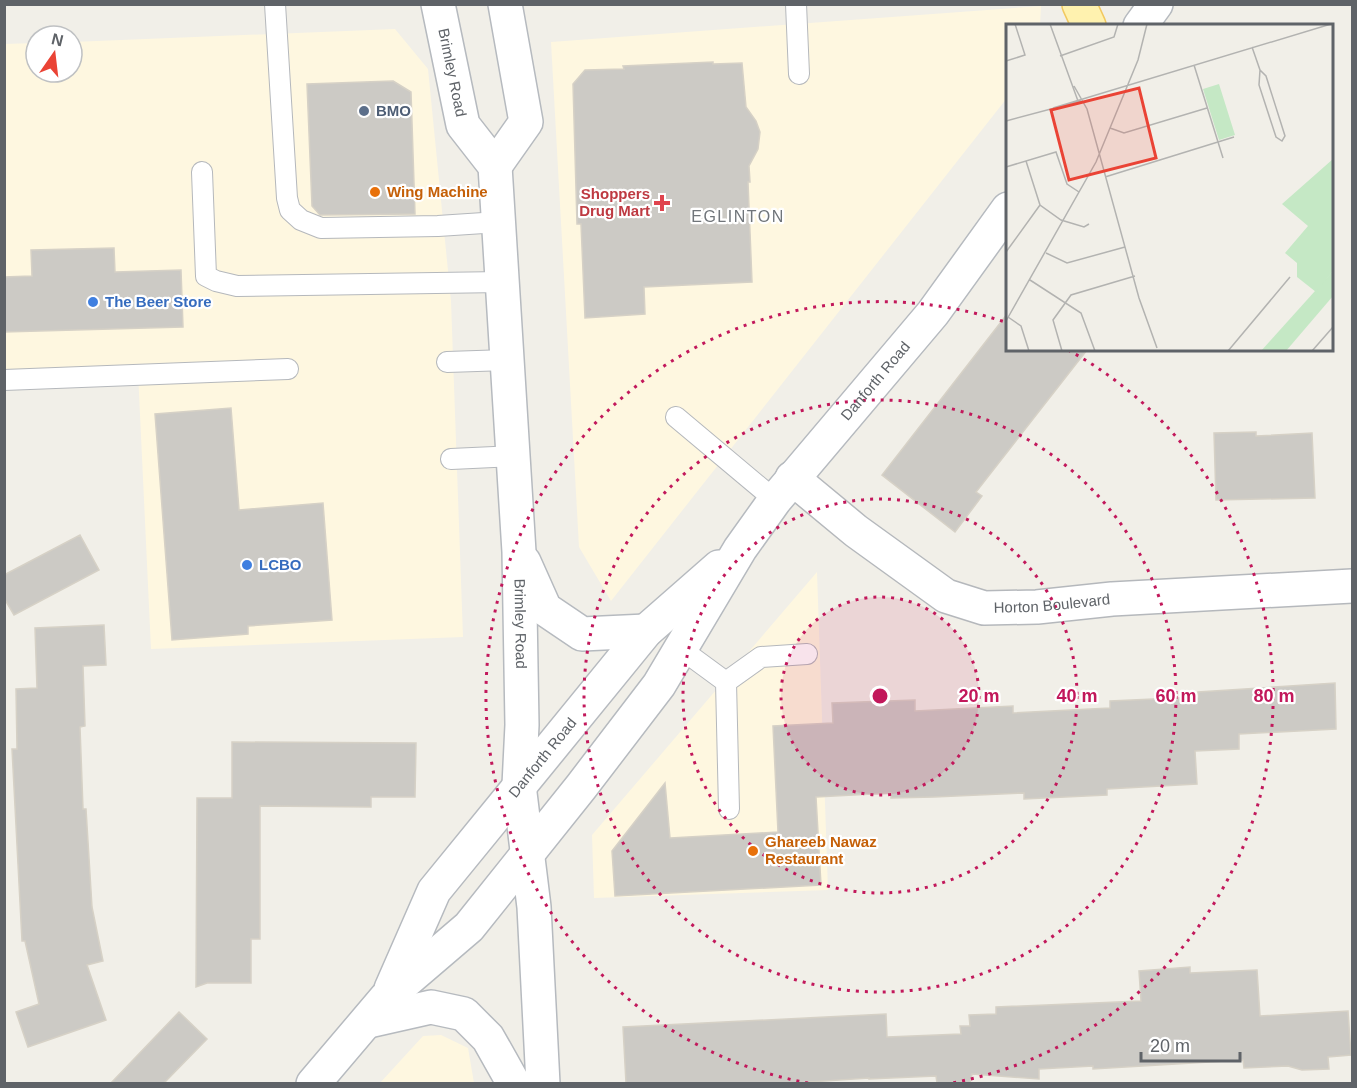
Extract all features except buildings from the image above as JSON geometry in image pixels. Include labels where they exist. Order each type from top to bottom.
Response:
[{"type":"main road","name":"Brimley Road","points":[[438,4],[462,125],[495,166],[519,552],[522,725],[519,785],[534,907],[543,1083]]},
{"type":"main road","points":[[495,166],[526,122],[505,4]]},
{"type":"main road","points":[[1079,4],[1088,24]]},
{"type":"main road","points":[[1141,24],[1156,4]]},
{"type":"main road","name":"Danforth Road","points":[[313,1083],[377,1010],[469,927],[581,787],[659,685],[740,549],[784,489],[933,313],[1006,212]]},
{"type":"main road","name":"Horton Boulevard","points":[[784,489],[856,531],[946,596],[984,608],[1037,608],[1112,598],[1353,586]]},
{"type":"main road","name":"Danforth Road","points":[[377,1010],[434,891],[646,631],[740,549]]},
{"type":"main road","points":[[519,552],[545,609],[582,634],[646,631]]},
{"type":"main road","points":[[377,1010],[431,1007],[464,1014],[488,1038],[514,1083]]},
{"type":"lane","points":[[275,4],[287,198],[290,210],[301,220],[321,228],[438,226],[499,222]]},
{"type":"lane","points":[[796,4],[799,74]]},
{"type":"lane","points":[[202,172],[206,276],[216,281],[237,286],[502,282]]},
{"type":"lane","points":[[447,362],[507,360]]},
{"type":"lane","points":[[4,380],[288,369]]},
{"type":"lane","points":[[676,417],[784,489]]},
{"type":"lane","points":[[451,459],[513,456]]},
{"type":"lane","points":[[681,649],[726,682]]},
{"type":"lane","points":[[726,682],[761,657],[807,654]]},
{"type":"lane","points":[[726,682],[729,809]]},
{"type":"shaded area","points":[[1041,6],[1040,24],[1006,24],[1006,99],[611,601],[579,547],[551,42]]},
{"type":"shaded area","points":[[395,29],[428,69],[451,301],[463,637],[151,649],[138,372],[5,378],[4,44],[24,43],[24,84],[84,84],[84,42]]},
{"type":"shaded area","points":[[817,572],[828,890],[594,898],[592,835]]},
{"type":"shaded area","points":[[441,1035],[468,1048],[474,1083],[380,1083],[423,1036]]},
{"type":"place","name":"BMO","points":[[364,111]]},
{"type":"place","name":"Wing Machine","points":[[375,192]]},
{"type":"place","name":"Shoppers Drug Mart","points":[[662,203]]},
{"type":"place","name":"The Beer Store","points":[[93,302]]},
{"type":"place","name":"LCBO","points":[[247,565]]},
{"type":"place","name":"Ghareeb Nawaz Restaurant","points":[[753,851]]},
{"type":"district","name":"EGLINTON","points":[[738,216]]}]
